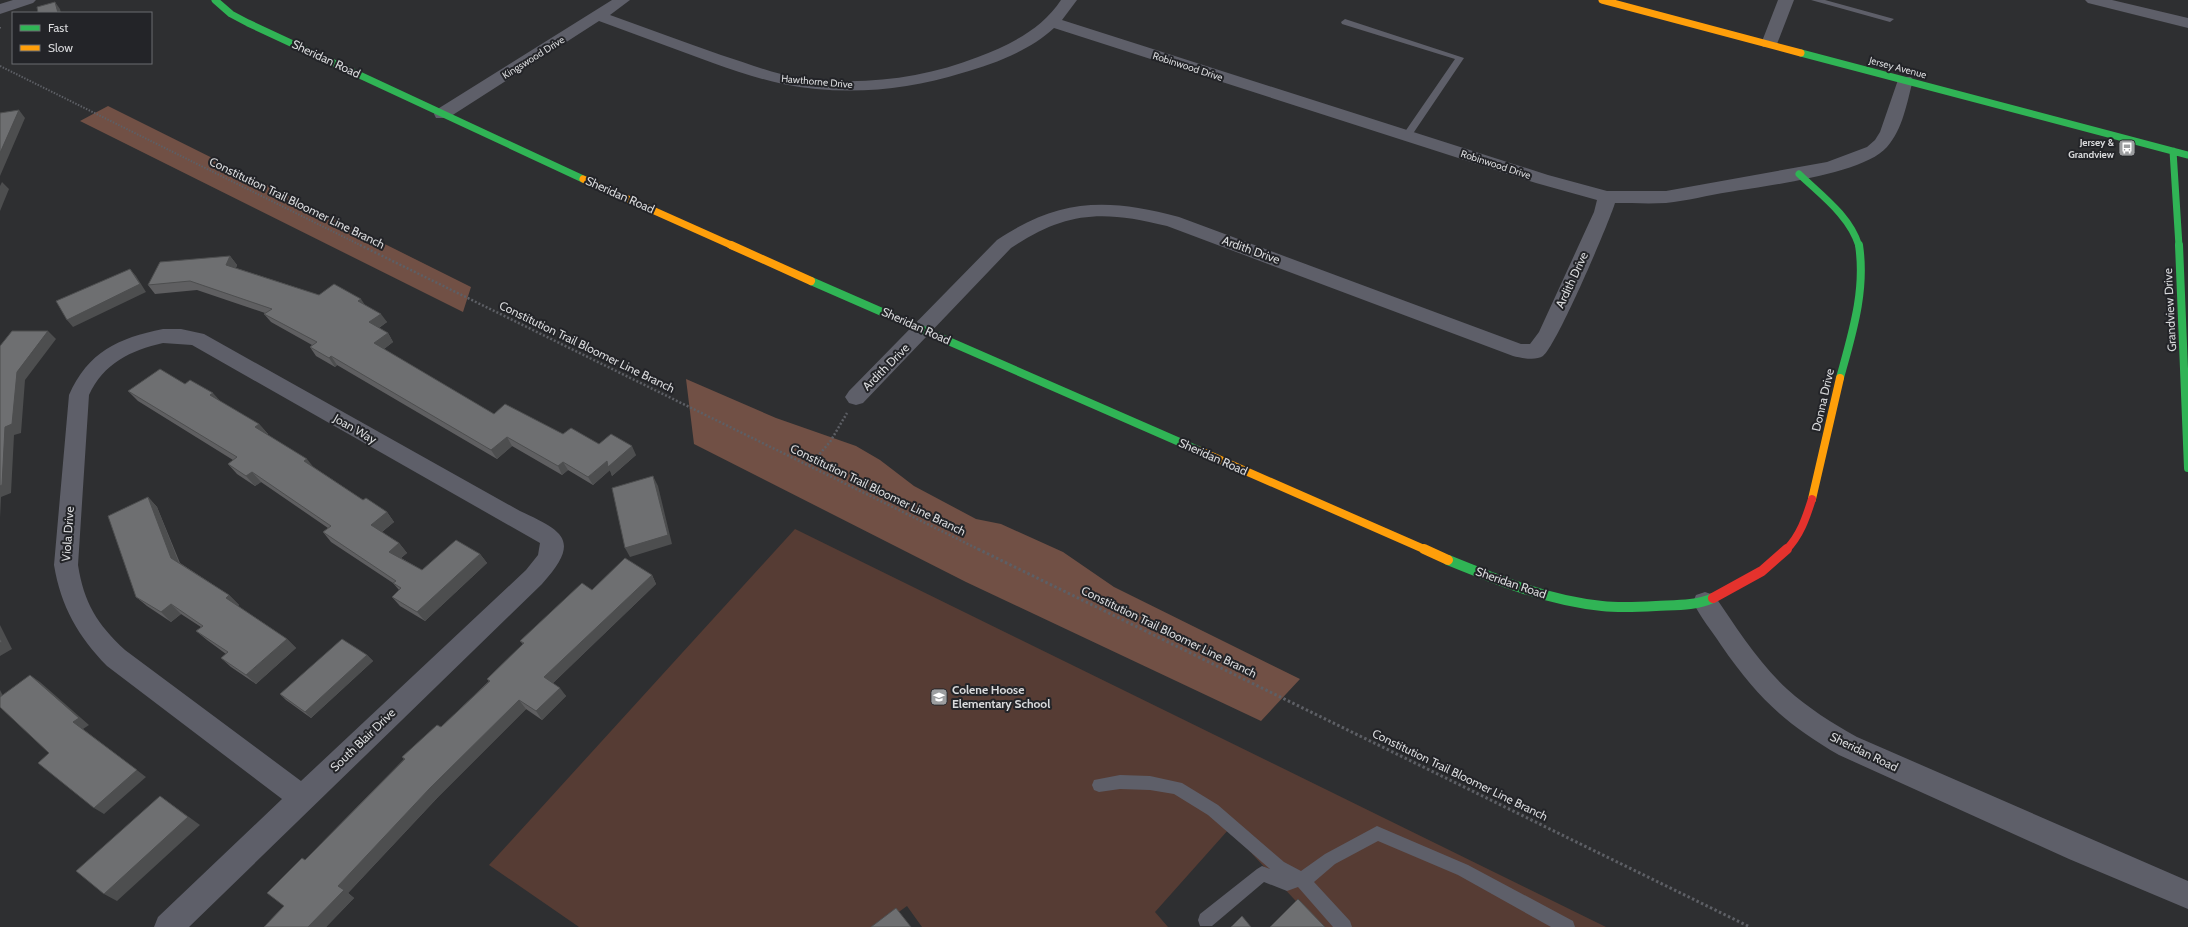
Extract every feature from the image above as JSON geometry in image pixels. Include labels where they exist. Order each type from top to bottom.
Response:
[{"type":"street","points":[[0,9],[28,0]]},
{"type":"street","name":"Sheridan Road","points":[[215,0],[231,14],[248,23],[442,114],[758,258],[924,329],[1472,570],[1518,587],[1557,598],[1594,605],[1651,606],[1705,602],[1742,656],[1770,689],[1796,712],[1823,732],[1876,759],[2079,849],[2188,895]]},
{"type":"street","name":"Kingswood Drive","points":[[442,114],[599,16],[622,0]]},
{"type":"street","name":"Hawthorne Drive","points":[[599,16],[762,74],[798,81],[846,85],[902,81],[964,67],[1012,48],[1052,22],[1069,0]]},
{"type":"street","name":"Jersey Avenue","points":[[1602,0],[2188,155]]},
{"type":"street","points":[[1769,44],[1786,0]]},
{"type":"street","points":[[2093,0],[2188,23]]},
{"type":"street","name":"Robinwood Drive","points":[[1052,22],[1542,179],[1607,197],[1666,197],[1799,174],[1855,160],[1873,151],[1881,144],[1889,132],[1905,80]]},
{"type":"street","name":"Grandview Drive","points":[[2173,151],[2182,291],[2188,468]]},
{"type":"street","name":"Donna Drive","points":[[1705,602],[1764,571],[1788,550],[1809,513],[1861,288],[1861,251],[1856,237],[1830,204],[1799,174]]},
{"type":"street","name":"Ardith Drive","points":[[856,397],[924,329],[1004,244],[1018,234],[1045,220],[1063,214],[1111,209],[1139,212],[1172,221],[1520,351],[1530,352],[1540,348],[1548,335],[1603,212],[1607,197]]},
{"type":"street","name":"Joan Way","points":[[144,339],[175,334],[197,339],[512,517],[541,531],[552,539],[553,549]]},
{"type":"street","name":"Viola Drive","points":[[144,339],[122,348],[101,364],[81,385],[78,395],[66,565],[76,602],[92,634],[116,658],[302,798]]},
{"type":"street","name":"South Blair Drive","points":[[168,927],[534,577],[548,561],[553,549]]},
{"type":"lane","points":[[1815,0],[1890,19]]},
{"type":"lane","points":[[1345,22],[1460,58],[1406,136]]},
{"type":"lane","points":[[1099,785],[1120,782],[1150,783],[1177,788],[1213,810],[1279,867],[1301,879],[1344,927]]},
{"type":"lane","points":[[1206,920],[1262,874],[1286,883],[1301,879],[1309,876],[1330,859],[1377,833],[1463,870],[1567,927]]},
{"type":"path","name":"Constitution Trail Bloomer Line Branch","points":[[0,66],[553,341],[1750,927]]},
{"type":"path","points":[[809,466],[830,442],[856,397]]},
{"type":"shaded area","points":[[108,106],[471,287],[463,312],[80,121]]},
{"type":"shaded area","points":[[686,379],[776,418],[856,446],[880,460],[914,486],[976,519],[1001,524],[1063,552],[1114,587],[1300,679],[1261,721],[966,582],[694,444]]},
{"type":"shaded area","name":"Colene Hoose Elementary School","points":[[795,529],[1606,927],[1320,927],[1229,829],[1155,912],[1168,927],[922,927],[907,906],[878,927],[579,927],[489,865]]},
{"type":"building","points":[[55,2],[58,12],[38,12],[37,7]]},
{"type":"building","points":[[19,110],[0,153],[0,113]]},
{"type":"building","points":[[230,256],[226,265],[319,295],[334,284],[361,299],[358,301],[381,314],[369,322],[388,333],[374,343],[494,414],[505,404],[563,434],[571,428],[599,444],[611,434],[632,446],[608,467],[607,461],[588,477],[563,462],[558,466],[507,437],[491,450],[331,356],[329,358],[310,347],[317,342],[264,314],[272,309],[190,281],[148,285],[160,262]]},
{"type":"building","points":[[130,269],[140,284],[67,320],[56,301]]},
{"type":"building","points":[[12,331],[48,331],[17,372],[12,424],[5,427],[2,485],[0,486],[0,346]]},
{"type":"building","points":[[160,369],[185,384],[190,380],[213,393],[210,395],[259,424],[255,427],[307,459],[304,461],[363,500],[366,498],[387,512],[371,525],[399,543],[389,552],[422,570],[456,540],[480,554],[417,612],[392,597],[401,588],[393,583],[396,581],[323,532],[331,526],[252,472],[246,476],[228,464],[237,457],[128,391]]},
{"type":"building","points":[[653,476],[668,535],[625,548],[612,488]]},
{"type":"building","points":[[148,497],[171,558],[229,595],[226,598],[287,639],[246,675],[221,658],[228,652],[196,631],[203,626],[171,604],[161,612],[136,597],[108,516]]},
{"type":"building","points":[[625,558],[652,575],[544,677],[560,688],[536,711],[519,700],[430,788],[338,886],[344,890],[308,927],[264,927],[284,906],[267,893],[302,858],[305,860],[405,759],[402,757],[437,725],[441,727],[490,681],[487,679],[524,643],[520,641],[582,583],[592,590]]},
{"type":"building","points":[[342,639],[367,655],[305,712],[280,694]]},
{"type":"building","points":[[30,675],[79,718],[73,722],[137,770],[94,808],[38,763],[49,753],[0,707],[0,697]]},
{"type":"building","points":[[160,796],[188,817],[104,894],[76,871]]},
{"type":"building","points":[[1298,899],[1325,927],[1270,927]]},
{"type":"building","points":[[896,908],[911,927],[871,927]]},
{"type":"building","points":[[1242,916],[1251,927],[1231,927]]},
{"type":"traffic: fast","points":[[215,0],[231,14],[248,23],[583,179]]},
{"type":"traffic: fast","points":[[1801,53],[2188,155]]},
{"type":"traffic: fast","points":[[2173,151],[2182,291],[2188,468]]},
{"type":"traffic: fast","points":[[1799,174],[1840,214],[1852,229],[1859,244],[1862,262],[1859,302],[1855,323],[1840,378]]},
{"type":"traffic: fast","points":[[811,281],[1200,451]]},
{"type":"traffic: fast","points":[[1448,560],[1538,593],[1593,605],[1609,607],[1678,606],[1700,603],[1713,598]]},
{"type":"traffic: slow","points":[[1602,0],[1801,53]]},
{"type":"traffic: slow","points":[[583,179],[811,281]]},
{"type":"traffic: slow","points":[[1812,499],[1840,378]]},
{"type":"traffic: slow","points":[[1200,451],[1448,560]]},
{"type":"traffic: jam","points":[[1713,598],[1762,571],[1787,549],[1798,535],[1806,519],[1812,499]]},
{"type":"place","name":"Jersey & Grandview","points":[[2127,148]]},
{"type":"place","name":"Colene Hoose Elementary School","points":[[939,697]]}]
